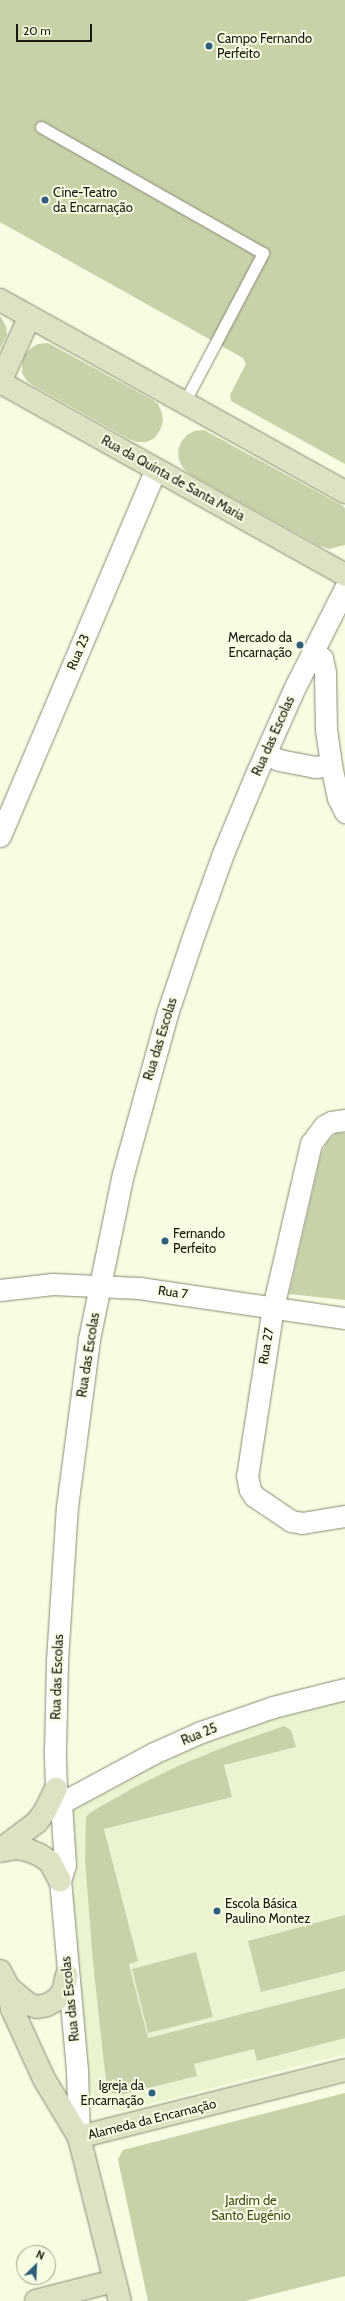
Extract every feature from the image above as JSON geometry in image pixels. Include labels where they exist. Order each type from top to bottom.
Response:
[{"type":"street","points":[[0,300],[345,492]]},
{"type":"street","points":[[0,382],[30,316]]},
{"type":"street","name":"Rua da Quinta de Santa Maria","points":[[0,382],[345,575]]},
{"type":"street","name":"Rua 23","points":[[0,836],[156,469]]},
{"type":"street","name":"Rua das Escolas","points":[[79,2137],[77,2070],[67,1976],[60,1881],[65,1864],[59,1795],[57,1660],[67,1507],[82,1385],[100,1284],[123,1174],[168,1011],[224,851],[265,754],[312,653],[345,588]]},
{"type":"street","points":[[312,653],[322,658],[325,672],[326,729],[330,765],[338,798],[345,812]]},
{"type":"street","points":[[265,754],[279,760],[315,767],[330,765]]},
{"type":"street","name":"Rua 27","points":[[345,1120],[331,1122],[324,1126],[311,1143],[273,1307],[247,1476],[250,1490],[259,1500],[291,1521],[302,1523],[345,1516]]},
{"type":"street","name":"Rua 7","points":[[0,1290],[53,1284],[100,1284],[139,1288],[345,1318]]},
{"type":"street","name":"Rua 25","points":[[59,1795],[202,1732],[273,1707],[345,1689]]},
{"type":"street","points":[[0,1851],[37,1822],[59,1795]]},
{"type":"street","points":[[0,1851],[16,1848],[28,1850],[40,1855],[50,1862],[60,1881]]},
{"type":"street","points":[[4,1979],[19,1998],[37,2007],[56,2000],[63,1992],[67,1976]]},
{"type":"street","points":[[4,1979],[12,2009],[44,2079],[79,2137]]},
{"type":"street","name":"Alameda da Encarnação","points":[[36,2301],[117,2291],[79,2137],[345,2070]]},
{"type":"lane","points":[[40,128],[263,253],[184,403]]},
{"type":"shaded area","name":"Escola Básica Paulino Montez","points":[[345,1695],[345,2054],[122,2111],[102,2106],[93,2096],[90,2089],[85,2051],[75,1955],[68,1847],[71,1809],[212,1734]]},
{"type":"green space","points":[[0,0],[345,0],[345,464],[231,401],[230,395],[246,364],[243,358],[0,222]]},
{"type":"green space","points":[[0,316],[6,326],[7,335],[0,349]]},
{"type":"green space","points":[[48,343],[158,404],[162,413],[163,422],[155,438],[146,442],[137,442],[129,439],[27,381],[22,373],[22,364],[25,355],[31,348],[38,344]]},
{"type":"green space","points":[[204,430],[343,506],[345,508],[345,545],[329,549],[320,546],[190,474],[183,468],[179,460],[178,451],[181,442],[187,435],[194,431]]},
{"type":"green space","points":[[336,1133],[345,1133],[345,1300],[289,1294],[321,1154],[327,1142]]},
{"type":"green space","points":[[284,1726],[291,1730],[296,1747],[224,1765],[232,1797],[104,1829],[138,1961],[129,1964],[148,2038],[345,1988],[345,2038],[257,2061],[254,2049],[194,2064],[197,2076],[120,2095],[112,2093],[107,2086],[93,1962],[85,1860],[86,1817],[91,1812],[135,1787],[180,1765],[227,1746]]},
{"type":"green space","points":[[345,1915],[345,1971],[261,1992],[248,1941]]},
{"type":"green space","points":[[196,1952],[213,2017],[148,2033],[132,1969]]},
{"type":"green space","name":"Jardim de Santo Eugénio","points":[[345,2093],[345,2276],[245,2301],[148,2301],[118,2159],[123,2150]]},
{"type":"place","name":"Campo Fernando Perfeito","points":[[209,46]]},
{"type":"place","name":"Cine-Teatro da Encarnação","points":[[45,200]]},
{"type":"place","name":"Mercado da Encarnação","points":[[300,645]]},
{"type":"place","name":"Fernando Perfeito","points":[[165,1241]]},
{"type":"place","name":"Escola Básica Paulino Montez","points":[[217,1911]]},
{"type":"place","name":"Igreja da Encarnação","points":[[152,2093]]}]
